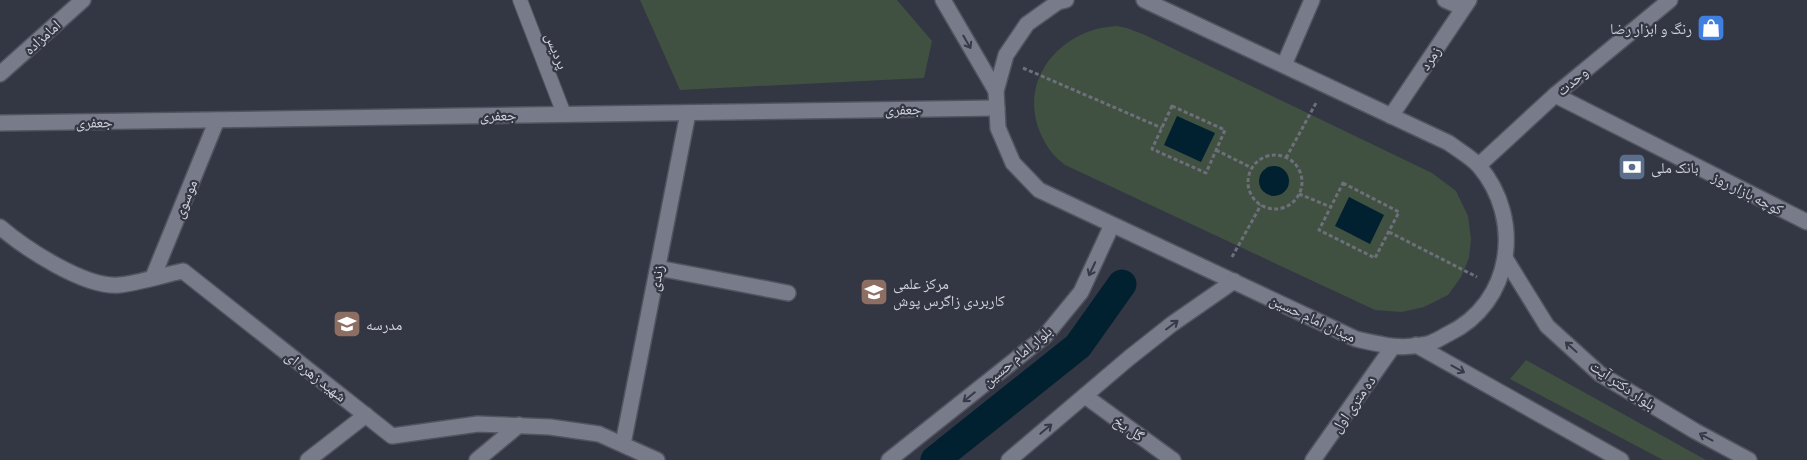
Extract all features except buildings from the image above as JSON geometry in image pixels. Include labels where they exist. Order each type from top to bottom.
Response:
[{"type":"street","name":"امامزاده","points":[[0,74],[83,0]]},
{"type":"street","points":[[942,0],[996,91]]},
{"type":"street","name":"میدان امام حسین","points":[[1059,1],[1027,24],[1006,55],[996,91],[998,128],[1013,163],[1039,190],[1356,339],[1392,348],[1429,344],[1462,328],[1488,302],[1504,268],[1507,231],[1499,196],[1478,165],[1449,143],[1161,4],[1144,0]]},
{"type":"street","points":[[1284,65],[1312,0]]},
{"type":"street","points":[[1445,0],[1466,4]]},
{"type":"street","name":"وحدت","points":[[1478,165],[1555,95],[1670,0]]},
{"type":"street","name":"زمرد","points":[[1391,116],[1466,4]]},
{"type":"street","name":"کوچه بازار روز","points":[[1555,95],[1807,222]]},
{"type":"street","name":"جعفری","points":[[0,123],[997,108]]},
{"type":"street","name":"زندی","points":[[623,444],[688,112]]},
{"type":"street","name":"موسوی","points":[[152,277],[217,120]]},
{"type":"street","name":"بلوار امام حسین","points":[[889,460],[1045,336],[1081,292],[1112,225]]},
{"type":"street","name":"شهید زهره ای","points":[[0,227],[20,244],[86,280],[118,285],[183,271],[392,436],[478,424],[550,427],[599,434],[657,460]]},
{"type":"street","name":"بلوار دکتر آیت","points":[[1505,258],[1547,326],[1600,374],[1695,431],[1749,460]]},
{"type":"street","points":[[658,268],[788,293]]},
{"type":"street","points":[[1009,460],[1136,352],[1228,278]]},
{"type":"street","points":[[1416,345],[1621,460]]},
{"type":"street","name":"ده متری اول","points":[[1314,460],[1392,348]]},
{"type":"street","name":"گل یخ","points":[[1085,396],[1173,460]]},
{"type":"street","points":[[308,460],[366,415]]},
{"type":"street","points":[[477,460],[519,426]]},
{"type":"lane","name":"پردیس","points":[[520,0],[564,114]]},
{"type":"path","points":[[1004,60],[1162,128]]},
{"type":"path","points":[[1286,158],[1326,85]]},
{"type":"path","points":[[1172,106],[1225,130],[1216,150],[1206,173],[1152,149],[1172,106]]},
{"type":"path","points":[[1216,150],[1252,168]]},
{"type":"path","points":[[1278,155],[1286,158],[1298,169],[1301,177],[1299,194],[1288,206],[1278,209],[1260,205],[1249,191],[1248,181],[1252,168],[1262,158],[1278,155]]},
{"type":"path","points":[[1343,183],[1399,212],[1375,258],[1319,230],[1331,207],[1343,183]]},
{"type":"path","points":[[1299,194],[1331,207]]},
{"type":"path","points":[[1228,278],[1260,205]]},
{"type":"path","points":[[1388,232],[1496,286]]},
{"type":"green space","points":[[640,0],[897,0],[932,41],[924,78],[680,90]]},
{"type":"green space","points":[[1117,26],[1145,35],[1432,173],[1456,191],[1468,216],[1471,239],[1469,258],[1461,277],[1448,295],[1424,307],[1402,312],[1375,310],[1065,165],[1051,151],[1039,131],[1034,96],[1038,80],[1046,64],[1072,40],[1093,30]]},
{"type":"green space","points":[[1526,360],[1706,460],[1663,460],[1510,379]]},
{"type":"water","points":[[1177,116],[1215,133],[1201,162],[1164,145]]},
{"type":"water","points":[[1274,166],[1285,170],[1289,181],[1285,192],[1274,196],[1263,192],[1259,181],[1263,170]]},
{"type":"water","points":[[1349,197],[1384,215],[1370,244],[1335,226]]},
{"type":"waterway","points":[[935,460],[1078,346],[1122,284]]},
{"type":"place","name":"رنگ و ابزار رضا","points":[[1711,28]]},
{"type":"place","name":"بانک ملی","points":[[1632,167]]},
{"type":"place","name":"مرکز علمی کاربردی زاگرس پوش","points":[[874,292]]},
{"type":"place","name":"مدرسه","points":[[347,324]]}]
